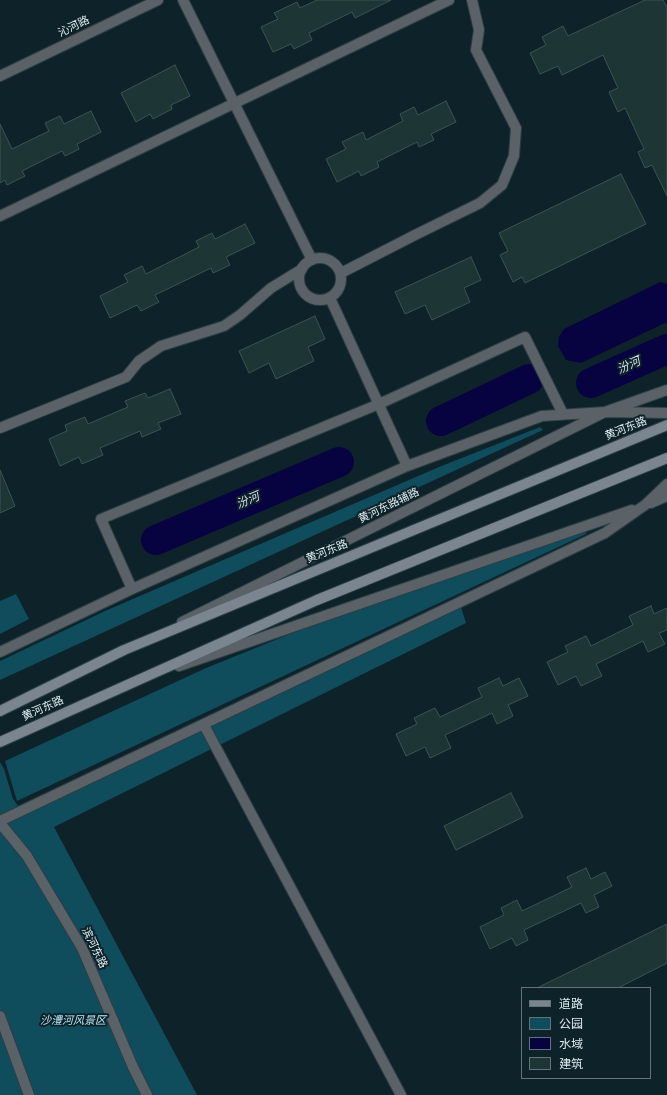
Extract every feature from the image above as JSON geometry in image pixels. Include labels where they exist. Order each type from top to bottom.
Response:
[{"type":"main road","name":"黄河东路","points":[[0,712],[124,650],[667,425]]},
{"type":"main road","name":"黄河东路","points":[[2,740],[317,600],[667,458]]},
{"type":"street","name":"沁河路","points":[[0,76],[158,0]]},
{"type":"street","points":[[184,0],[312,260]]},
{"type":"street","points":[[0,216],[449,0]]},
{"type":"street","points":[[341,273],[480,203],[502,185],[514,156],[516,128],[476,50],[479,30],[472,0]]},
{"type":"street","points":[[0,428],[126,377],[139,361],[161,346],[224,326],[240,315],[270,288],[302,269],[312,260],[319,258],[326,259],[333,262],[338,267],[341,273],[342,281],[340,288],[336,294],[330,298],[317,300],[311,298],[301,289],[300,276],[302,269]]},
{"type":"street","points":[[330,298],[407,466]]},
{"type":"street","points":[[132,589],[101,519],[379,404],[525,337],[563,414]]},
{"type":"street","name":"黄河东路辅路","points":[[124,650],[605,412],[667,390]]},
{"type":"street","points":[[0,652],[132,589],[407,466],[542,416],[605,412],[667,413]]},
{"type":"street","points":[[0,822],[605,533],[645,505],[667,484]]},
{"type":"street","points":[[133,682],[645,505],[667,496]]},
{"type":"street","points":[[204,725],[401,1095]]},
{"type":"street","name":"滨河东路","points":[[0,822],[27,856],[82,948],[133,1067],[147,1095]]},
{"type":"street","points":[[0,1016],[30,1095]]},
{"type":"green space","points":[[540,427],[543,430],[0,680],[0,661],[105,611],[439,467]]},
{"type":"green space","points":[[587,528],[586,534],[17,801],[5,761],[206,668],[317,623]]},
{"type":"green space","points":[[16,594],[29,619],[0,634],[0,601]]},
{"type":"green space","name":"沙澧河风景区","points":[[461,607],[466,623],[54,827],[197,1095],[0,1095],[0,762],[4,769],[13,799],[25,815]]},
{"type":"water","points":[[660,282],[667,284],[667,322],[581,363],[566,360],[558,346],[559,337],[564,329]]},
{"type":"building","points":[[317,0],[391,0],[355,18],[352,12],[309,33],[312,40],[294,49],[291,44],[273,52],[261,27],[278,19],[274,13],[297,2],[300,8]]},
{"type":"building","points":[[645,0],[663,0],[667,8],[667,196],[652,165],[645,168],[638,152],[644,149],[625,108],[618,112],[609,92],[618,88],[603,55],[562,75],[558,66],[540,74],[530,53],[546,45],[542,37],[563,26],[568,36]]},
{"type":"building","points":[[175,65],[190,96],[171,105],[172,109],[153,119],[150,114],[136,122],[121,93]]},
{"type":"building","points":[[446,101],[456,122],[431,134],[434,140],[419,147],[417,142],[377,162],[379,167],[361,176],[359,171],[337,182],[326,159],[346,149],[342,142],[363,132],[366,140],[403,121],[400,114],[414,107],[418,115]]},
{"type":"building","points":[[91,111],[101,132],[77,144],[79,149],[65,156],[62,151],[22,171],[25,176],[7,185],[5,180],[0,183],[0,124],[12,149],[49,131],[45,123],[60,116],[64,124]]},
{"type":"building","points":[[621,174],[646,224],[525,283],[522,277],[513,282],[500,255],[508,251],[499,233]]},
{"type":"building","points":[[245,224],[255,243],[226,257],[230,265],[213,273],[211,268],[155,295],[159,302],[141,311],[137,305],[110,318],[100,296],[128,282],[124,275],[142,266],[146,274],[199,247],[196,241],[212,233],[215,239]]},
{"type":"building","points":[[471,257],[481,280],[464,288],[470,302],[432,320],[425,305],[405,314],[395,292]]},
{"type":"building","points":[[315,316],[325,339],[308,347],[314,361],[276,379],[269,363],[249,373],[239,351]]},
{"type":"building","points":[[170,389],[181,414],[158,423],[161,429],[142,437],[140,431],[100,448],[103,455],[82,464],[79,457],[60,466],[49,439],[67,431],[65,425],[85,417],[88,424],[128,407],[125,401],[145,393],[148,398]]},
{"type":"building","points":[[0,470],[15,506],[0,513]]},
{"type":"building","points":[[651,606],[654,614],[667,608],[667,630],[659,633],[665,644],[648,652],[643,641],[596,664],[602,676],[581,686],[576,676],[558,685],[547,662],[568,652],[565,646],[586,636],[591,646],[633,625],[629,616]]},
{"type":"building","points":[[499,678],[503,686],[519,678],[528,696],[508,705],[513,716],[497,724],[492,713],[445,735],[451,748],[430,758],[425,747],[406,756],[396,734],[417,724],[414,718],[435,708],[440,717],[482,697],[478,688]]},
{"type":"building","points":[[511,793],[523,817],[456,850],[444,826]]},
{"type":"building","points":[[586,868],[591,879],[605,872],[612,886],[594,895],[599,907],[586,913],[581,903],[524,930],[528,940],[516,946],[512,938],[490,949],[480,927],[504,915],[501,908],[517,900],[522,911],[572,887],[567,877]]},
{"type":"building","points":[[667,924],[667,963],[620,987],[539,987]]},
{"type":"waterway","name":"汾河","points":[[591,383],[667,349]]},
{"type":"waterway","name":"汾河","points":[[441,421],[529,379]]},
{"type":"waterway","name":"汾河","points":[[156,540],[339,462]]}]
